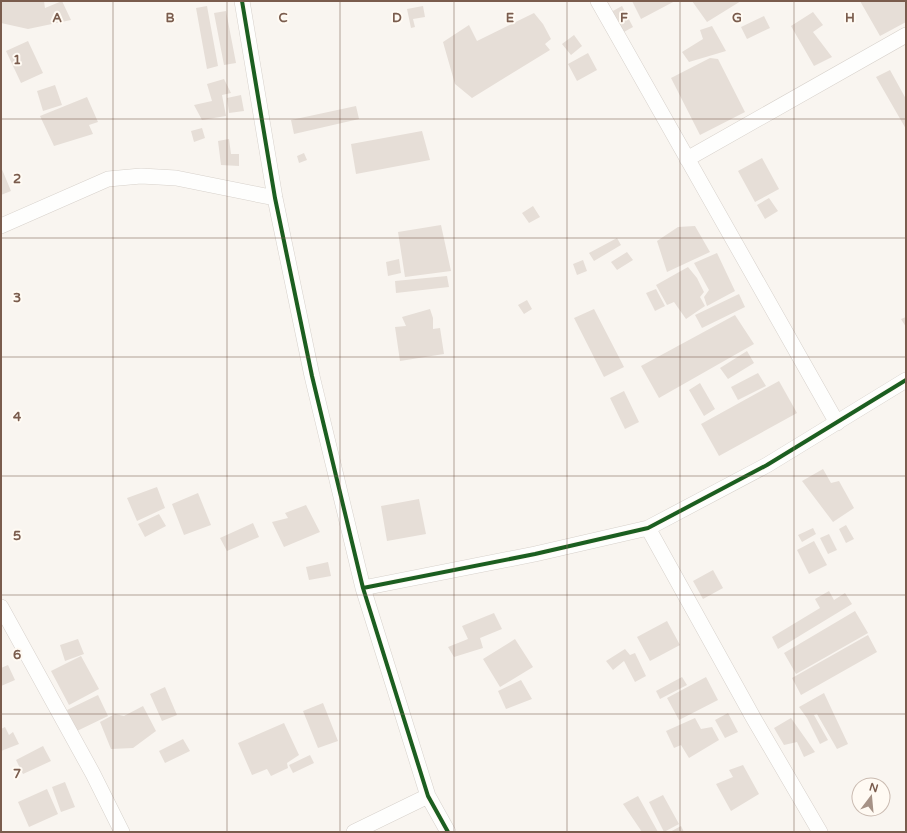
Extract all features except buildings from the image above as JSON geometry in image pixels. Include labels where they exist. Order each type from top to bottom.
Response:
[{"type":"street","points":[[242,1],[275,198],[312,376],[363,588],[428,796],[448,832]]},
{"type":"street","points":[[598,1],[837,422]]},
{"type":"street","points":[[687,159],[906,35]]},
{"type":"street","points":[[1,226],[108,179],[141,176],[176,178],[275,198]]},
{"type":"street","points":[[363,588],[535,554],[648,528],[767,465],[837,422],[904,386]]},
{"type":"street","points":[[648,528],[754,719],[820,832]]},
{"type":"street","points":[[1,607],[93,774],[122,832]]},
{"type":"street","points":[[354,832],[428,796]]},
{"type":"cycle path","points":[[242,1],[275,198],[312,376],[363,588],[428,796],[448,832]]},
{"type":"cycle path","points":[[363,588],[535,554],[648,528],[767,465],[906,380]]}]
